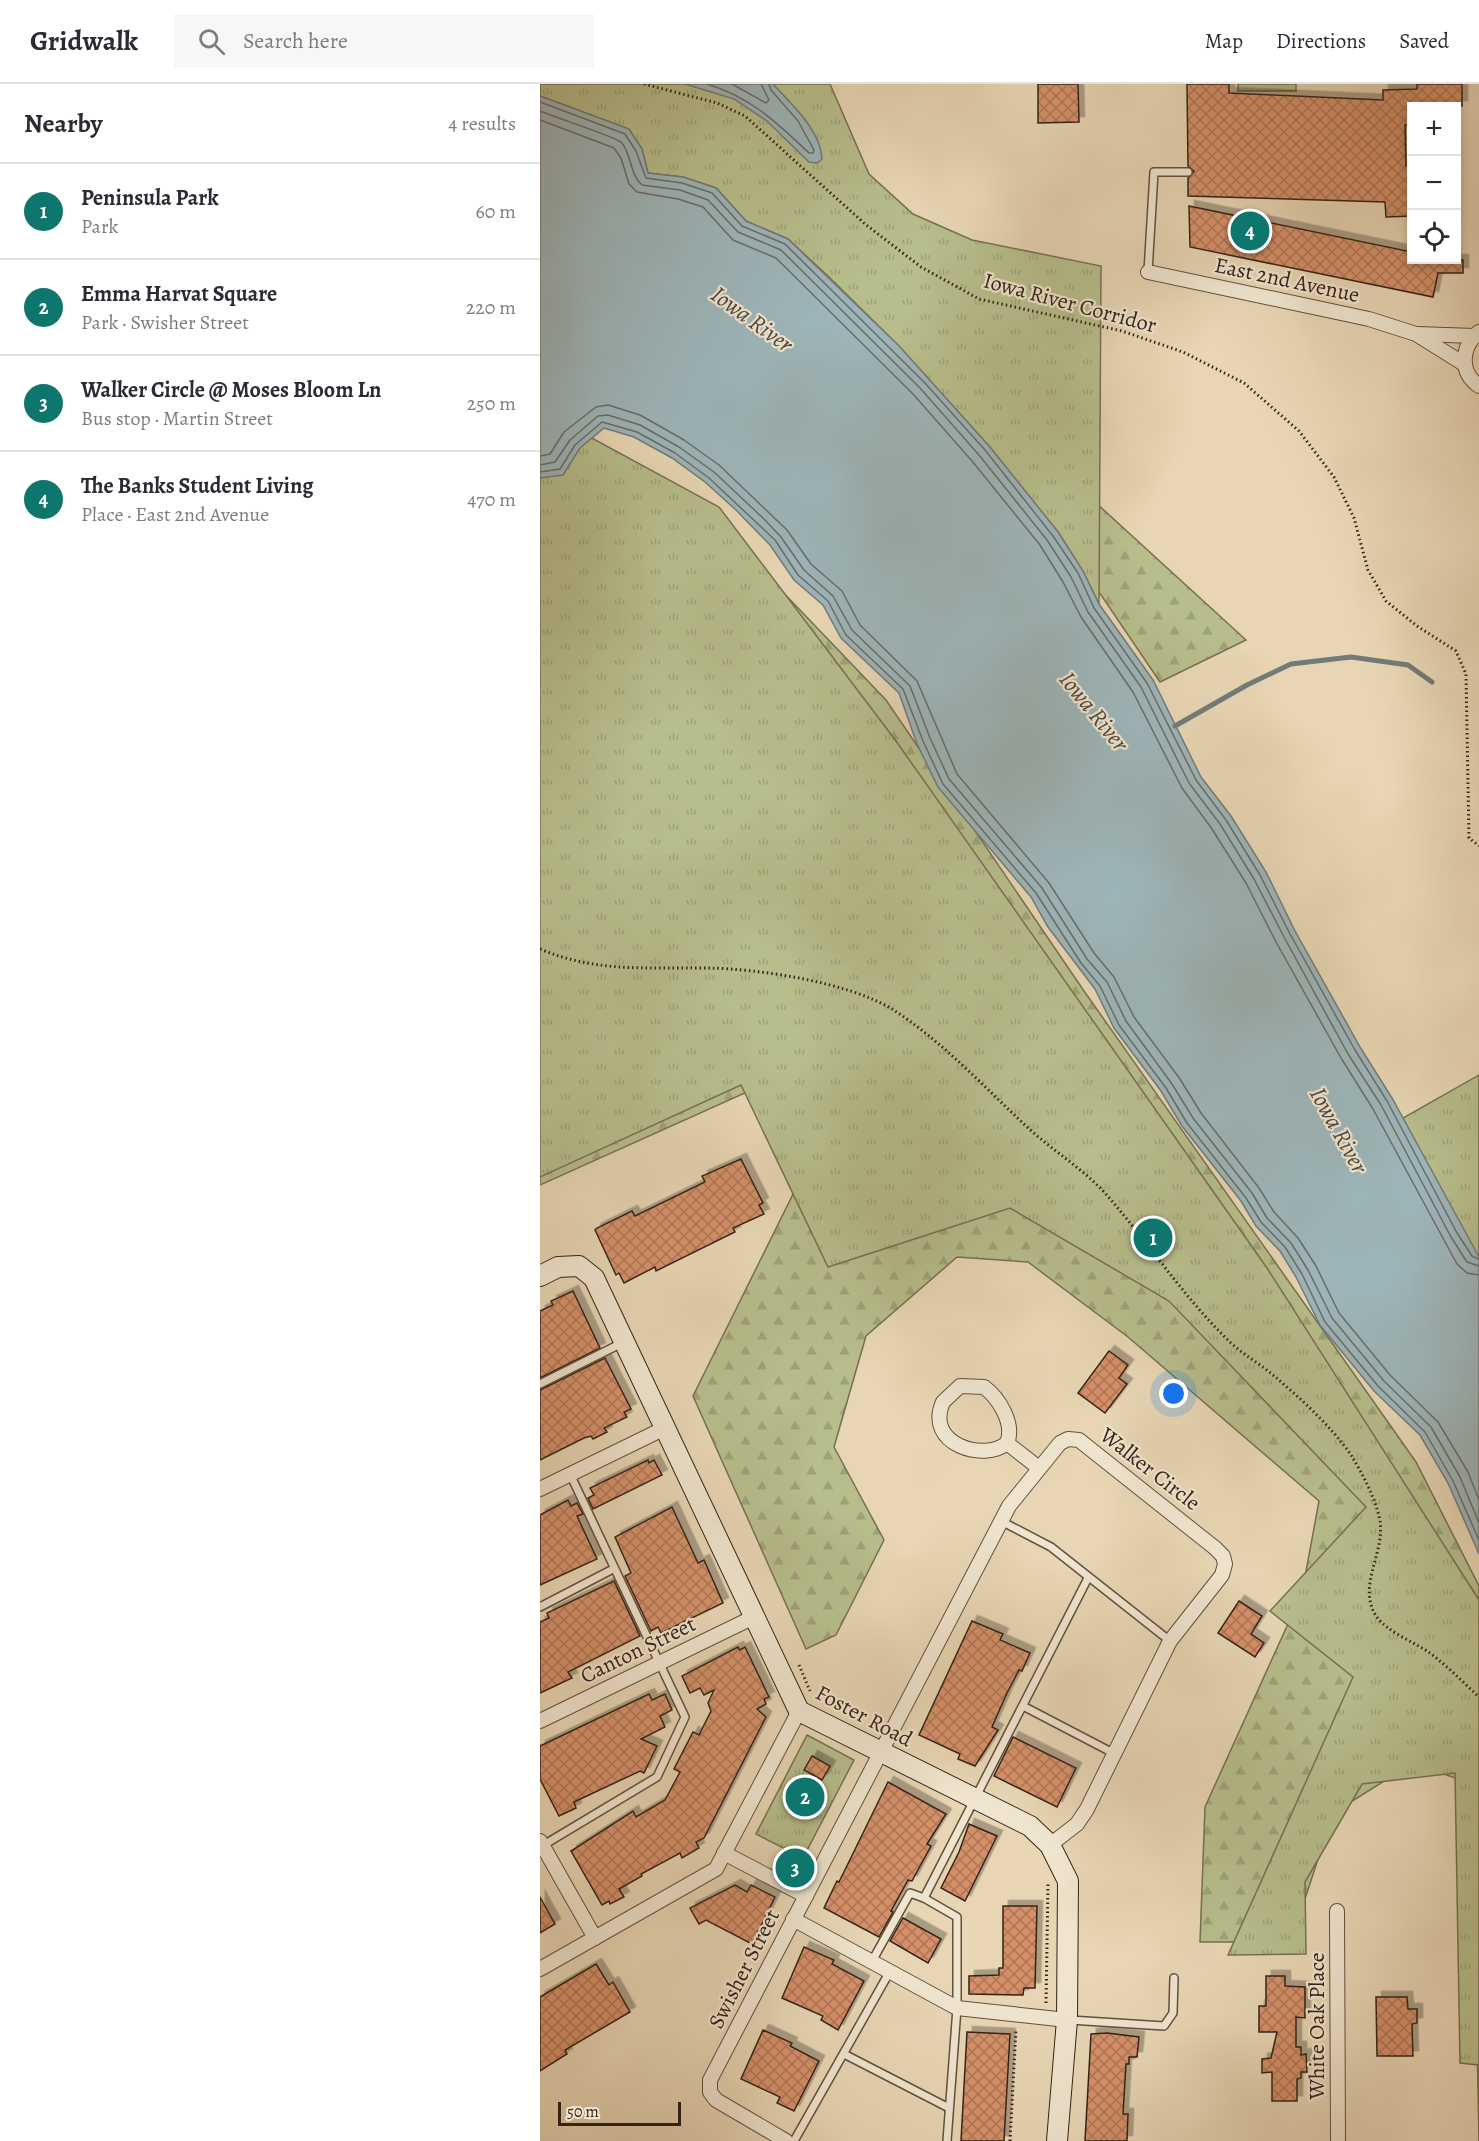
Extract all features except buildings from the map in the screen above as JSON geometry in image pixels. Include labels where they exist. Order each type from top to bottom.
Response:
[{"type":"street","name":"East 2nd Avenue","points":[[1148,272],[1369,319],[1416,334],[1464,364]]},
{"type":"street","name":"East 2nd Avenue","points":[[1416,334],[1477,334]]},
{"type":"street","points":[[1477,334],[1467,345],[1464,364],[1467,373],[1478,387]]},
{"type":"street","name":"Foster Road","points":[[540,1276],[558,1267],[579,1266],[594,1278],[799,1711],[1030,1826],[1050,1845],[1068,1881],[1067,2020],[1057,2141]]},
{"type":"street","points":[[969,1385],[984,1387],[992,1393],[1008,1422],[1007,1443],[995,1449],[970,1449],[949,1439],[943,1433],[938,1418],[948,1395],[960,1386],[969,1385]]},
{"type":"street","points":[[540,1489],[665,1428]]},
{"type":"street","name":"Walker Circle","points":[[880,1753],[1009,1506],[1060,1443],[1068,1439],[1079,1440],[1223,1556],[1224,1564],[1217,1583],[1170,1641],[1087,1809],[1077,1824],[1050,1845]]},
{"type":"street","points":[[1007,1443],[1039,1468]]},
{"type":"street","name":"Canton Street","points":[[540,1721],[754,1617]]},
{"type":"street","points":[[540,1969],[716,1869],[799,1711]]},
{"type":"street","name":"Swisher Street","points":[[786,2141],[716,2100],[710,2092],[710,2080],[880,1753]]},
{"type":"street","points":[[541,1845],[595,1938]]},
{"type":"street","points":[[724,1853],[806,1896]]},
{"type":"street","name":"White Oak Place","points":[[1337,1911],[1338,2141]]},
{"type":"street","points":[[793,1919],[957,2008],[1067,2020]]},
{"type":"lane","points":[[1148,272],[1154,172],[1188,172]]},
{"type":"lane","points":[[540,1384],[625,1342]]},
{"type":"lane","points":[[541,1845],[657,1777],[685,1717],[570,1474]]},
{"type":"lane","points":[[1001,1521],[1051,1547],[1170,1641]]},
{"type":"lane","points":[[540,1607],[614,1569]]},
{"type":"lane","points":[[924,1898],[1088,1578]]},
{"type":"lane","points":[[1023,1706],[1115,1754]]},
{"type":"lane","points":[[871,1963],[910,1893],[924,1898],[957,1917],[957,2008],[947,2141]]},
{"type":"lane","points":[[794,2141],[889,1973]]},
{"type":"lane","points":[[1067,2020],[1164,2026],[1173,2013],[1174,1978]]},
{"type":"lane","points":[[844,2054],[949,2108]]},
{"type":"path","name":"Iowa River Corridor","points":[[644,84],[717,103],[745,116],[865,224],[921,267],[979,299],[1122,331],[1183,352],[1244,383],[1299,431],[1334,477],[1354,518],[1368,570],[1386,601],[1417,626],[1456,651],[1460,659],[1466,674],[1469,838],[1479,846]]},
{"type":"path","points":[[540,949],[569,961],[624,969],[712,968],[816,981],[865,996],[891,1009],[952,1054],[1028,1128],[1065,1156],[1104,1192],[1189,1298],[1233,1345],[1274,1376],[1336,1436],[1352,1456],[1371,1495],[1380,1521],[1379,1546],[1369,1581],[1369,1602],[1379,1620],[1430,1654],[1479,1696]]},
{"type":"path","points":[[1046,2019],[1048,1878]]},
{"type":"path","points":[[1010,2141],[1016,2028]]},
{"type":"green space","points":[[540,84],[830,84],[869,174],[913,214],[972,240],[1101,266],[1099,604],[1083,571],[1058,532],[989,446],[899,346],[828,276],[788,239],[746,221],[716,188],[683,177],[648,173],[642,149],[629,129],[540,96]]},
{"type":"green space","points":[[1238,84],[1296,84],[1296,91],[1238,91]]},
{"type":"green space","points":[[540,410],[719,507],[896,741],[1267,1268],[1479,1600],[1479,2065],[1460,2063],[1455,1773],[1362,1784],[1305,1882],[1306,1954],[1228,1955],[1353,1677],[1270,1611],[1366,1507],[1169,1301],[1010,1208],[828,1267],[741,1085],[540,1177]]},
{"type":"green space","points":[[1049,460],[1246,640],[1160,682],[1017,471]]},
{"type":"green space","points":[[707,513],[886,700],[1084,991],[1416,1462],[1479,1586],[1479,2141],[1472,1784],[1413,1763],[1333,1813],[1291,1942],[1200,1942],[1205,1807],[1302,1593],[1319,1501],[1128,1337],[1028,1262],[957,1257],[866,1336],[834,1447],[884,1540],[836,1635],[806,1649],[693,1396],[798,1184],[758,1087],[540,1185],[540,517]]},
{"type":"green space","points":[[1479,1075],[1479,1273],[1403,1118]]},
{"type":"green space","points":[[807,1735],[854,1760],[803,1858],[756,1834]]},
{"type":"water","points":[[685,84],[773,84],[811,128],[822,159],[817,163],[809,162],[767,121],[734,99]]},
{"type":"water","name":"Iowa River","points":[[540,96],[629,129],[642,149],[648,173],[683,177],[716,188],[746,221],[788,239],[899,346],[989,446],[1058,532],[1083,571],[1099,604],[1153,680],[1201,777],[1231,816],[1266,872],[1295,931],[1360,1047],[1392,1098],[1479,1257],[1479,1554],[1448,1483],[1420,1435],[1374,1391],[1320,1325],[1280,1251],[1256,1226],[1241,1201],[1182,1126],[1161,1091],[1114,1028],[1095,989],[1048,927],[1031,897],[938,787],[917,744],[899,693],[841,638],[823,605],[794,580],[770,545],[705,482],[672,458],[634,437],[604,428],[580,448],[563,475],[540,478]]},
{"type":"waterway","points":[[1175,726],[1247,685],[1291,664],[1351,657],[1408,665],[1432,682]]},
{"type":"place","name":"The Banks Student Living","points":[[1250,231]]},
{"type":"place","name":"Peninsula Park","points":[[1153,1238]]},
{"type":"place","name":"Emma Harvat Square","points":[[805,1797]]},
{"type":"place","name":"Walker Circle @ Moses Bloom Ln","points":[[795,1868]]}]
